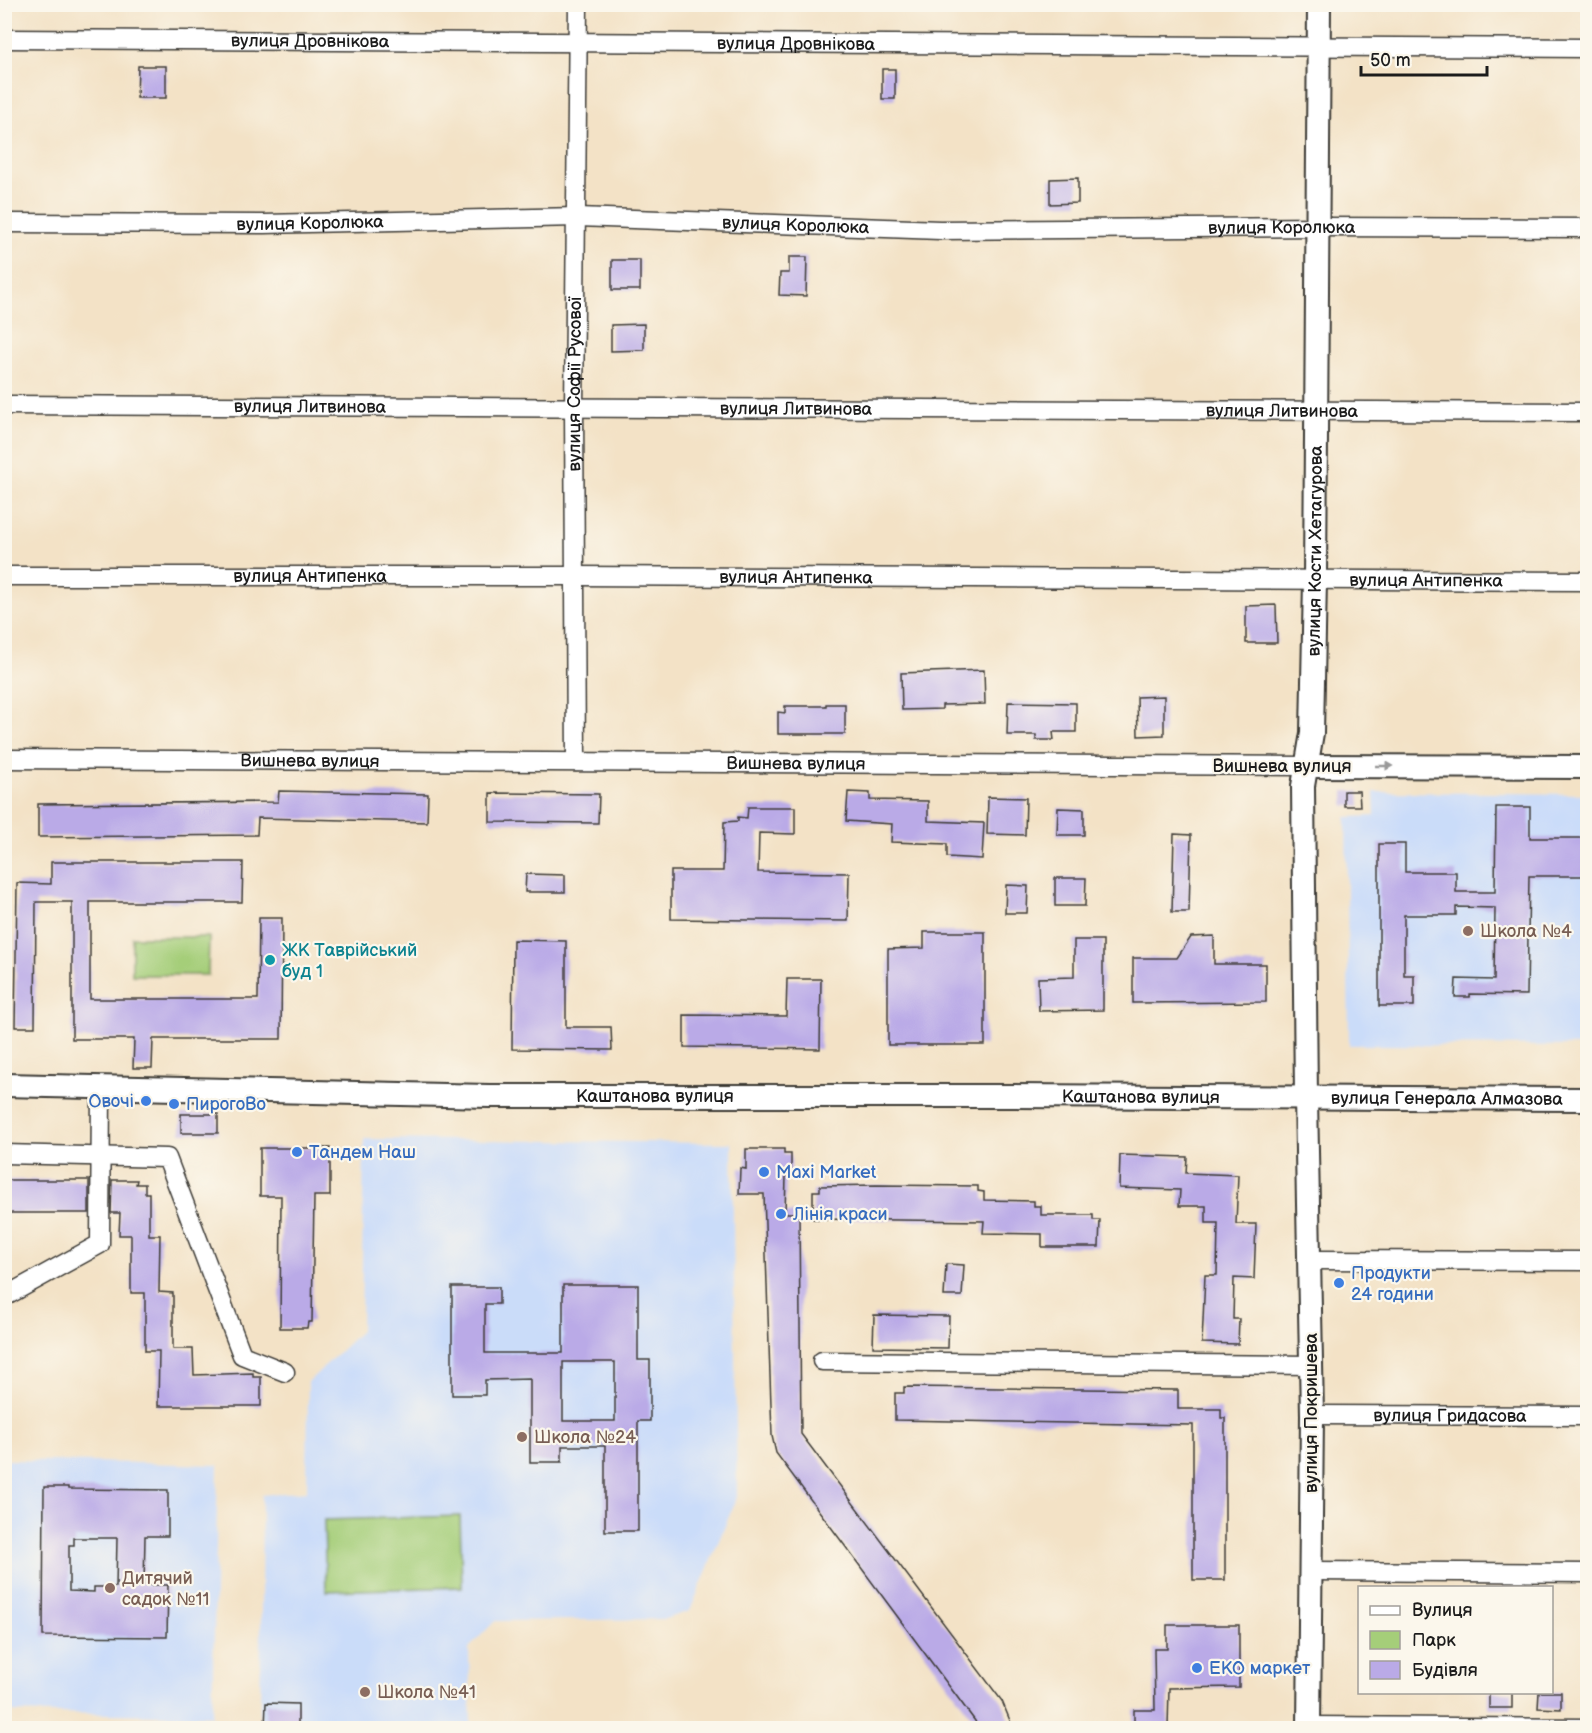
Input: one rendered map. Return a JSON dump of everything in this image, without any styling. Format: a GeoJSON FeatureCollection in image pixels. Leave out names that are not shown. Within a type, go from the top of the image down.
{"type":"FeatureCollection","features":[{"type":"Feature","properties":{"kind":"street","name":"вулиця Софії Русової"},"geometry":{"type":"LineString","coordinates":[[576,762],[574,408],[578,217],[578,4]]}},
{"type":"Feature","properties":{"kind":"street","name":"вулиця Кости Хетагурова"},"geometry":{"type":"LineString","coordinates":[[1306,1098],[1303,798],[1305,766],[1312,733],[1316,580],[1319,4]]}},
{"type":"Feature","properties":{"kind":"street","name":"вулиця Дровнікова"},"geometry":{"type":"LineString","coordinates":[[4,39],[1587,48]]}},
{"type":"Feature","properties":{"kind":"street","name":"вулиця Королюка"},"geometry":{"type":"LineString","coordinates":[[4,223],[264,224],[578,217],[940,230],[1317,227],[1587,228]]}},
{"type":"Feature","properties":{"kind":"street","name":"вулиця Литвинова"},"geometry":{"type":"LineString","coordinates":[[4,405],[1587,412]]}},
{"type":"Feature","properties":{"kind":"street","name":"вулиця Антипенка"},"geometry":{"type":"LineString","coordinates":[[4,576],[1587,580]]}},
{"type":"Feature","properties":{"kind":"street","name":"Вишнева вулиця"},"geometry":{"type":"LineString","coordinates":[[4,759],[1587,767]]}},
{"type":"Feature","properties":{"kind":"street","name":"Каштанова вулиця"},"geometry":{"type":"LineString","coordinates":[[4,1085],[489,1096],[1306,1098]]}},
{"type":"Feature","properties":{"kind":"street"},"geometry":{"type":"LineString","coordinates":[[4,1297],[100,1244],[101,1087]]}},
{"type":"Feature","properties":{"kind":"street","name":"вулиця Генерала Алмазова"},"geometry":{"type":"LineString","coordinates":[[1306,1098],[1587,1099]]}},
{"type":"Feature","properties":{"kind":"street","name":"вулиця Покришева"},"geometry":{"type":"LineString","coordinates":[[1306,1098],[1312,1415],[1309,1727]]}},
{"type":"Feature","properties":{"kind":"street"},"geometry":{"type":"LineString","coordinates":[[4,1154],[167,1158],[242,1355],[285,1372]]}},
{"type":"Feature","properties":{"kind":"street"},"geometry":{"type":"LineString","coordinates":[[1309,1260],[1587,1261]]}},
{"type":"Feature","properties":{"kind":"street"},"geometry":{"type":"LineString","coordinates":[[822,1361],[1311,1365]]}},
{"type":"Feature","properties":{"kind":"street","name":"вулиця Гридасова"},"geometry":{"type":"LineString","coordinates":[[1312,1415],[1587,1416]]}},
{"type":"Feature","properties":{"kind":"street"},"geometry":{"type":"LineString","coordinates":[[1311,1571],[1587,1573]]}},
{"type":"Feature","properties":{"kind":"street"},"geometry":{"type":"LineString","coordinates":[[1309,1727],[1587,1728]]}},
{"type":"Feature","properties":{"kind":"shaded area","name":"Школа №4"},"geometry":{"type":"Polygon","coordinates":[[[1374,792],[1587,794],[1587,1046],[1349,1045],[1346,817],[1375,816],[1374,792]]]}},
{"type":"Feature","properties":{"kind":"shaded area","name":"Школа №24"},"geometry":{"type":"Polygon","coordinates":[[[364,1139],[732,1143],[737,1497],[690,1611],[665,1619],[495,1621],[469,1648],[471,1728],[260,1728],[262,1495],[307,1491],[308,1382],[361,1331],[364,1139]]]}},
{"type":"Feature","properties":{"kind":"shaded area","name":"Дитячий садок №11"},"geometry":{"type":"Polygon","coordinates":[[[5,1460],[218,1465],[212,1716],[5,1712],[5,1460]]]}},
{"type":"Feature","properties":{"kind":"green space"},"geometry":{"type":"Polygon","coordinates":[[[132,937],[209,937],[208,975],[132,975],[132,937]]]}},
{"type":"Feature","properties":{"kind":"green space"},"geometry":{"type":"Polygon","coordinates":[[[460,1516],[462,1587],[326,1591],[324,1520],[460,1516]]]}},
{"type":"Feature","properties":{"kind":"building"},"geometry":{"type":"Polygon","coordinates":[[[138,66],[166,66],[166,98],[137,98],[138,66]]]}},
{"type":"Feature","properties":{"kind":"building"},"geometry":{"type":"Polygon","coordinates":[[[882,69],[895,69],[895,99],[882,99],[882,69]]]}},
{"type":"Feature","properties":{"kind":"building"},"geometry":{"type":"Polygon","coordinates":[[[1078,178],[1078,203],[1050,204],[1050,179],[1078,178]]]}},
{"type":"Feature","properties":{"kind":"building"},"geometry":{"type":"Polygon","coordinates":[[[789,257],[807,257],[806,296],[779,295],[780,273],[789,273],[789,257]]]}},
{"type":"Feature","properties":{"kind":"building"},"geometry":{"type":"Polygon","coordinates":[[[612,260],[640,260],[640,290],[612,290],[612,260]]]}},
{"type":"Feature","properties":{"kind":"building"},"geometry":{"type":"Polygon","coordinates":[[[644,324],[644,350],[611,351],[611,325],[644,324]]]}},
{"type":"Feature","properties":{"kind":"building"},"geometry":{"type":"Polygon","coordinates":[[[1276,605],[1277,643],[1246,643],[1246,606],[1276,605]]]}},
{"type":"Feature","properties":{"kind":"building"},"geometry":{"type":"Polygon","coordinates":[[[984,670],[985,704],[942,705],[942,709],[902,710],[901,673],[984,670]]]}},
{"type":"Feature","properties":{"kind":"building"},"geometry":{"type":"Polygon","coordinates":[[[1164,696],[1164,735],[1138,736],[1137,697],[1164,696]]]}},
{"type":"Feature","properties":{"kind":"building"},"geometry":{"type":"Polygon","coordinates":[[[1008,702],[1076,703],[1076,732],[1053,732],[1054,740],[1036,740],[1036,735],[1007,735],[1008,702]]]}},
{"type":"Feature","properties":{"kind":"building"},"geometry":{"type":"Polygon","coordinates":[[[826,704],[845,704],[845,734],[778,734],[778,712],[785,713],[785,706],[826,706],[826,704]]]}},
{"type":"Feature","properties":{"kind":"building"},"geometry":{"type":"Polygon","coordinates":[[[279,791],[428,794],[427,822],[258,818],[257,835],[38,837],[38,804],[278,802],[279,791]]]}},
{"type":"Feature","properties":{"kind":"building"},"geometry":{"type":"Polygon","coordinates":[[[1344,791],[1359,791],[1360,806],[1344,806],[1344,791]]]}},
{"type":"Feature","properties":{"kind":"building"},"geometry":{"type":"Polygon","coordinates":[[[848,792],[870,793],[870,800],[928,801],[928,821],[984,823],[982,859],[947,857],[947,844],[891,842],[892,824],[846,821],[848,792]]]}},
{"type":"Feature","properties":{"kind":"building"},"geometry":{"type":"Polygon","coordinates":[[[490,793],[599,794],[598,823],[490,822],[490,793]]]}},
{"type":"Feature","properties":{"kind":"building"},"geometry":{"type":"Polygon","coordinates":[[[988,797],[1026,798],[1025,835],[987,834],[988,797]]]}},
{"type":"Feature","properties":{"kind":"building"},"geometry":{"type":"Polygon","coordinates":[[[748,807],[795,807],[795,834],[759,833],[758,872],[849,873],[848,921],[671,919],[671,871],[723,871],[724,822],[738,821],[738,817],[747,818],[748,807]]]}},
{"type":"Feature","properties":{"kind":"building"},"geometry":{"type":"Polygon","coordinates":[[[1496,807],[1530,807],[1530,838],[1587,838],[1587,876],[1529,876],[1527,995],[1470,994],[1470,997],[1455,997],[1456,979],[1494,980],[1495,908],[1456,907],[1456,915],[1404,915],[1404,975],[1414,975],[1414,1006],[1379,1006],[1379,844],[1405,844],[1405,872],[1456,872],[1456,892],[1495,892],[1496,807]]]}},
{"type":"Feature","properties":{"kind":"building"},"geometry":{"type":"Polygon","coordinates":[[[1058,808],[1084,809],[1084,835],[1057,835],[1058,808]]]}},
{"type":"Feature","properties":{"kind":"building"},"geometry":{"type":"Polygon","coordinates":[[[1174,834],[1191,835],[1189,912],[1172,912],[1174,834]]]}},
{"type":"Feature","properties":{"kind":"building"},"geometry":{"type":"Polygon","coordinates":[[[51,862],[243,862],[242,902],[90,902],[90,999],[258,999],[259,918],[282,918],[281,1039],[153,1039],[152,1068],[133,1068],[134,1039],[72,1039],[72,902],[36,902],[35,1027],[15,1027],[17,883],[51,884],[51,862]]]}},
{"type":"Feature","properties":{"kind":"building"},"geometry":{"type":"Polygon","coordinates":[[[526,874],[565,875],[565,892],[525,892],[526,874]]]}},
{"type":"Feature","properties":{"kind":"building"},"geometry":{"type":"Polygon","coordinates":[[[1055,878],[1086,878],[1085,906],[1055,906],[1055,878]]]}},
{"type":"Feature","properties":{"kind":"building"},"geometry":{"type":"Polygon","coordinates":[[[1006,885],[1028,886],[1027,913],[1005,913],[1006,885]]]}},
{"type":"Feature","properties":{"kind":"building"},"geometry":{"type":"Polygon","coordinates":[[[924,932],[985,932],[985,1045],[888,1045],[888,949],[924,948],[924,932]]]}},
{"type":"Feature","properties":{"kind":"building"},"geometry":{"type":"Polygon","coordinates":[[[1214,936],[1214,964],[1266,964],[1266,1002],[1133,1003],[1133,958],[1177,958],[1191,937],[1214,936]]]}},
{"type":"Feature","properties":{"kind":"building"},"geometry":{"type":"Polygon","coordinates":[[[513,940],[566,941],[566,1027],[611,1027],[612,1050],[512,1049],[513,940]]]}},
{"type":"Feature","properties":{"kind":"building"},"geometry":{"type":"Polygon","coordinates":[[[1074,940],[1103,940],[1103,1010],[1039,1011],[1038,978],[1074,977],[1074,940]]]}},
{"type":"Feature","properties":{"kind":"building"},"geometry":{"type":"Polygon","coordinates":[[[787,979],[821,979],[820,1049],[684,1047],[684,1015],[786,1016],[787,979]]]}},
{"type":"Feature","properties":{"kind":"building"},"geometry":{"type":"Polygon","coordinates":[[[181,1114],[218,1114],[218,1133],[181,1133],[181,1114]]]}},
{"type":"Feature","properties":{"kind":"building"},"geometry":{"type":"Polygon","coordinates":[[[260,1148],[330,1148],[330,1196],[314,1196],[312,1322],[308,1322],[307,1328],[280,1328],[281,1196],[260,1196],[260,1148]]]}},
{"type":"Feature","properties":{"kind":"building"},"geometry":{"type":"Polygon","coordinates":[[[746,1149],[784,1149],[784,1154],[791,1154],[791,1176],[786,1176],[785,1213],[799,1213],[801,1434],[1002,1701],[1013,1728],[978,1728],[776,1453],[772,1436],[764,1194],[739,1194],[740,1168],[746,1169],[746,1149]]]}},
{"type":"Feature","properties":{"kind":"building"},"geometry":{"type":"Polygon","coordinates":[[[1120,1155],[1187,1157],[1186,1173],[1238,1175],[1236,1224],[1256,1224],[1254,1279],[1234,1278],[1233,1319],[1239,1319],[1238,1344],[1202,1343],[1205,1275],[1217,1275],[1218,1223],[1206,1223],[1206,1206],[1179,1206],[1180,1190],[1119,1188],[1120,1155]]]}},
{"type":"Feature","properties":{"kind":"building"},"geometry":{"type":"Polygon","coordinates":[[[4,1180],[89,1180],[89,1213],[4,1213],[4,1180]]]}},
{"type":"Feature","properties":{"kind":"building"},"geometry":{"type":"Polygon","coordinates":[[[112,1180],[137,1180],[136,1184],[145,1184],[145,1193],[149,1193],[149,1235],[160,1235],[159,1292],[173,1293],[173,1349],[193,1349],[194,1375],[253,1373],[253,1377],[261,1377],[261,1406],[158,1406],[159,1351],[145,1351],[145,1293],[131,1293],[131,1235],[119,1235],[120,1213],[111,1213],[112,1180]]]}},
{"type":"Feature","properties":{"kind":"building"},"geometry":{"type":"Polygon","coordinates":[[[820,1186],[978,1186],[978,1191],[984,1192],[984,1200],[1034,1201],[1034,1206],[1041,1206],[1041,1215],[1093,1215],[1093,1220],[1100,1220],[1099,1247],[1042,1247],[1042,1234],[983,1233],[984,1221],[813,1219],[813,1191],[820,1191],[820,1186]]]}},
{"type":"Feature","properties":{"kind":"building"},"geometry":{"type":"Polygon","coordinates":[[[946,1264],[964,1265],[962,1296],[944,1296],[946,1264]]]}},
{"type":"Feature","properties":{"kind":"building"},"geometry":{"type":"Polygon","coordinates":[[[563,1285],[638,1285],[638,1360],[650,1360],[650,1421],[638,1421],[638,1531],[605,1531],[605,1446],[562,1446],[562,1462],[530,1462],[530,1379],[485,1380],[485,1395],[452,1395],[452,1287],[499,1287],[499,1304],[485,1304],[485,1353],[563,1353],[563,1285]],[[563,1362],[563,1421],[615,1421],[615,1362],[563,1362]]]}},
{"type":"Feature","properties":{"kind":"building"},"geometry":{"type":"Polygon","coordinates":[[[874,1315],[949,1316],[948,1348],[873,1347],[874,1315]]]}},
{"type":"Feature","properties":{"kind":"building"},"geometry":{"type":"Polygon","coordinates":[[[904,1387],[1178,1390],[1178,1409],[1221,1409],[1221,1418],[1225,1418],[1225,1580],[1193,1580],[1193,1425],[895,1420],[895,1393],[904,1393],[904,1387]]]}},
{"type":"Feature","properties":{"kind":"building"},"geometry":{"type":"Polygon","coordinates":[[[44,1487],[168,1490],[168,1536],[145,1536],[144,1585],[168,1585],[167,1637],[43,1636],[44,1487]],[[74,1538],[74,1545],[69,1545],[69,1591],[94,1592],[94,1587],[116,1587],[117,1538],[74,1538]]]}},
{"type":"Feature","properties":{"kind":"building","name":"ЕКО маркет"},"geometry":{"type":"Polygon","coordinates":[[[1167,1625],[1239,1625],[1239,1687],[1169,1688],[1168,1728],[1134,1728],[1134,1710],[1155,1710],[1154,1649],[1167,1649],[1167,1625]]]}},
{"type":"Feature","properties":{"kind":"building"},"geometry":{"type":"Polygon","coordinates":[[[1561,1692],[1561,1709],[1538,1708],[1539,1694],[1561,1692]]]}},
{"type":"Feature","properties":{"kind":"building"},"geometry":{"type":"Polygon","coordinates":[[[1489,1694],[1512,1694],[1512,1708],[1489,1708],[1489,1694]]]}},
{"type":"Feature","properties":{"kind":"building"},"geometry":{"type":"Polygon","coordinates":[[[266,1703],[298,1704],[298,1728],[265,1728],[266,1703]]]}},
{"type":"Feature","properties":{"kind":"place","name":"Школа №4"},"geometry":{"type":"Point","coordinates":[1468,931]}},
{"type":"Feature","properties":{"kind":"place","name":"ЖК Таврійський буд 1"},"geometry":{"type":"Point","coordinates":[270,960]}},
{"type":"Feature","properties":{"kind":"place","name":"Овочі"},"geometry":{"type":"Point","coordinates":[146,1101]}},
{"type":"Feature","properties":{"kind":"place","name":"ПирогоВо"},"geometry":{"type":"Point","coordinates":[174,1104]}},
{"type":"Feature","properties":{"kind":"place","name":"Тандем Наш"},"geometry":{"type":"Point","coordinates":[297,1152]}},
{"type":"Feature","properties":{"kind":"place","name":"Maxi Market"},"geometry":{"type":"Point","coordinates":[764,1172]}},
{"type":"Feature","properties":{"kind":"place","name":"Лінія краси"},"geometry":{"type":"Point","coordinates":[781,1214]}},
{"type":"Feature","properties":{"kind":"place","name":"Продукти 24 години"},"geometry":{"type":"Point","coordinates":[1339,1283]}},
{"type":"Feature","properties":{"kind":"place","name":"Школа №24"},"geometry":{"type":"Point","coordinates":[522,1437]}},
{"type":"Feature","properties":{"kind":"place","name":"Дитячий садок №11"},"geometry":{"type":"Point","coordinates":[110,1588]}},
{"type":"Feature","properties":{"kind":"place","name":"ЕКО маркет"},"geometry":{"type":"Point","coordinates":[1197,1668]}},
{"type":"Feature","properties":{"kind":"place","name":"Школа №41"},"geometry":{"type":"Point","coordinates":[365,1692]}}]}
